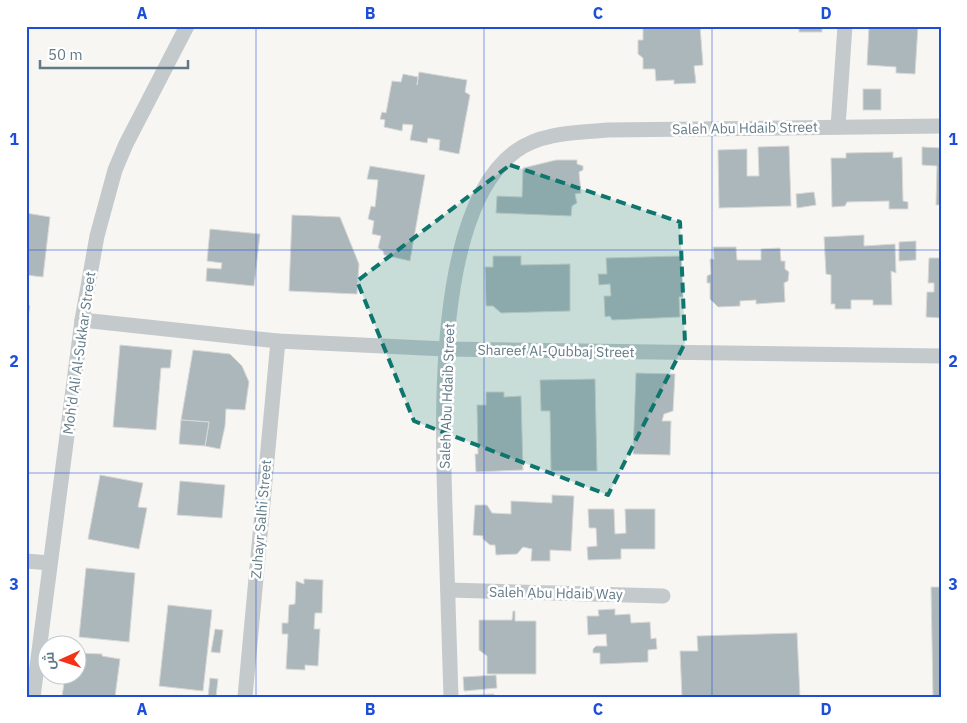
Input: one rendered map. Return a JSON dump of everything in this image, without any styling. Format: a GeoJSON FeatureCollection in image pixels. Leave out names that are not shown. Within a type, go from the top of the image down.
{"type":"FeatureCollection","features":[{"type":"Feature","properties":{"kind":"street","name":"Moh'd Ali Al-Sukkar Street"},"geometry":{"type":"LineString","coordinates":[[33,697],[82,320],[97,236],[115,170],[126,144],[187,26]]}},
{"type":"Feature","properties":{"kind":"street"},"geometry":{"type":"LineString","coordinates":[[838,127],[845,26]]}},
{"type":"Feature","properties":{"kind":"street","name":"Saleh Abu Hdaib Street"},"geometry":{"type":"LineString","coordinates":[[451,697],[444,477],[445,349],[451,300],[463,244],[474,210],[485,185],[498,168],[516,151],[536,139],[565,134],[608,130],[941,126]]}},
{"type":"Feature","properties":{"kind":"street","name":"Shareef Al-Qubbaj Street"},"geometry":{"type":"LineString","coordinates":[[82,320],[278,341],[445,349],[941,356]]}},
{"type":"Feature","properties":{"kind":"street","name":"Zuhayr Salhi Street"},"geometry":{"type":"LineString","coordinates":[[244,697],[278,341]]}},
{"type":"Feature","properties":{"kind":"street"},"geometry":{"type":"LineString","coordinates":[[26,561],[50,563]]}},
{"type":"Feature","properties":{"kind":"street","name":"Saleh Abu Hdaib Way"},"geometry":{"type":"LineString","coordinates":[[448,590],[663,596]]}},
{"type":"Feature","properties":{"kind":"highlighted area"},"geometry":{"type":"Polygon","coordinates":[[[510,165],[680,222],[685,343],[608,495],[414,421],[357,281],[510,165]]]}},
{"type":"Feature","properties":{"kind":"building"},"geometry":{"type":"Polygon","coordinates":[[[643,26],[700,26],[703,65],[694,66],[696,83],[674,84],[674,80],[656,81],[655,69],[643,69],[643,58],[638,54],[638,40],[643,40],[643,26]]]}},
{"type":"Feature","properties":{"kind":"building"},"geometry":{"type":"Polygon","coordinates":[[[799,26],[822,26],[822,32],[799,32],[799,26]]]}},
{"type":"Feature","properties":{"kind":"building"},"geometry":{"type":"Polygon","coordinates":[[[869,26],[918,26],[915,74],[896,73],[896,67],[867,65],[869,26]]]}},
{"type":"Feature","properties":{"kind":"building"},"geometry":{"type":"Polygon","coordinates":[[[419,72],[467,80],[465,92],[470,95],[459,154],[439,150],[440,140],[428,138],[427,143],[410,140],[413,125],[403,124],[402,131],[384,127],[385,120],[380,119],[382,112],[386,113],[392,81],[401,82],[403,74],[418,77],[417,85],[419,72]]]}},
{"type":"Feature","properties":{"kind":"building"},"geometry":{"type":"Polygon","coordinates":[[[863,89],[881,89],[881,110],[863,110],[863,89]]]}},
{"type":"Feature","properties":{"kind":"building"},"geometry":{"type":"Polygon","coordinates":[[[789,146],[791,206],[719,208],[718,150],[747,149],[747,176],[759,176],[758,147],[789,146]]]}},
{"type":"Feature","properties":{"kind":"building"},"geometry":{"type":"Polygon","coordinates":[[[922,147],[941,148],[941,205],[936,205],[937,166],[922,165],[922,147]]]}},
{"type":"Feature","properties":{"kind":"building"},"geometry":{"type":"Polygon","coordinates":[[[893,152],[893,158],[902,157],[903,201],[908,202],[908,209],[889,209],[889,201],[847,202],[845,206],[832,207],[831,158],[846,158],[846,153],[893,152]]]}},
{"type":"Feature","properties":{"kind":"building"},"geometry":{"type":"Polygon","coordinates":[[[556,160],[577,160],[577,164],[583,166],[583,170],[579,172],[581,193],[575,194],[577,203],[572,206],[571,216],[496,213],[497,196],[522,197],[523,168],[556,160]]]}},
{"type":"Feature","properties":{"kind":"building"},"geometry":{"type":"Polygon","coordinates":[[[370,166],[425,175],[410,261],[384,255],[383,251],[378,248],[381,236],[372,234],[374,221],[368,219],[371,206],[375,207],[378,180],[367,179],[370,166]]]}},
{"type":"Feature","properties":{"kind":"building"},"geometry":{"type":"Polygon","coordinates":[[[814,192],[816,205],[797,208],[796,194],[814,192]]]}},
{"type":"Feature","properties":{"kind":"building"},"geometry":{"type":"Polygon","coordinates":[[[26,213],[50,217],[43,277],[26,275],[26,213]]]}},
{"type":"Feature","properties":{"kind":"building"},"geometry":{"type":"Polygon","coordinates":[[[292,215],[340,217],[359,264],[357,294],[289,291],[292,215]]]}},
{"type":"Feature","properties":{"kind":"building"},"geometry":{"type":"Polygon","coordinates":[[[210,229],[260,234],[254,286],[206,281],[207,268],[221,269],[222,263],[207,261],[210,229]]]}},
{"type":"Feature","properties":{"kind":"building"},"geometry":{"type":"Polygon","coordinates":[[[864,235],[864,246],[895,244],[896,273],[891,271],[892,305],[873,305],[873,300],[851,300],[851,309],[835,309],[835,304],[831,304],[831,275],[826,274],[824,237],[864,235]]]}},
{"type":"Feature","properties":{"kind":"building"},"geometry":{"type":"Polygon","coordinates":[[[916,241],[916,260],[899,261],[899,242],[916,241]]]}},
{"type":"Feature","properties":{"kind":"building"},"geometry":{"type":"Polygon","coordinates":[[[713,247],[736,247],[737,260],[761,260],[761,249],[780,248],[781,261],[785,261],[785,269],[789,272],[788,281],[784,283],[785,302],[756,304],[756,300],[740,301],[740,306],[718,307],[710,299],[710,283],[707,283],[707,276],[711,274],[710,259],[714,259],[713,247]]]}},
{"type":"Feature","properties":{"kind":"building"},"geometry":{"type":"Polygon","coordinates":[[[493,256],[521,256],[521,265],[570,264],[570,311],[501,313],[493,306],[486,306],[485,267],[493,267],[493,256]]]}},
{"type":"Feature","properties":{"kind":"building"},"geometry":{"type":"Polygon","coordinates":[[[681,256],[683,297],[679,297],[680,317],[612,320],[610,316],[605,317],[604,296],[611,296],[610,284],[599,285],[598,274],[607,274],[606,258],[681,256]]]}},
{"type":"Feature","properties":{"kind":"building"},"geometry":{"type":"Polygon","coordinates":[[[929,258],[941,258],[941,318],[926,317],[927,292],[934,292],[934,283],[928,283],[929,258]]]}},
{"type":"Feature","properties":{"kind":"building"},"geometry":{"type":"Polygon","coordinates":[[[26,305],[30,306],[26,328],[26,305]]]}},
{"type":"Feature","properties":{"kind":"building"},"geometry":{"type":"Polygon","coordinates":[[[120,345],[172,350],[170,368],[161,368],[156,430],[113,427],[120,345]]]}},
{"type":"Feature","properties":{"kind":"building"},"geometry":{"type":"Polygon","coordinates":[[[193,350],[230,354],[242,366],[249,382],[245,410],[226,409],[225,426],[220,449],[205,446],[209,422],[181,420],[193,350]]]}},
{"type":"Feature","properties":{"kind":"building"},"geometry":{"type":"Polygon","coordinates":[[[636,373],[675,374],[673,411],[664,414],[662,421],[671,421],[670,455],[633,454],[636,373]]]}},
{"type":"Feature","properties":{"kind":"building"},"geometry":{"type":"Polygon","coordinates":[[[595,379],[597,471],[551,471],[550,411],[541,411],[540,380],[595,379]]]}},
{"type":"Feature","properties":{"kind":"building"},"geometry":{"type":"Polygon","coordinates":[[[486,392],[504,392],[504,397],[521,396],[523,470],[476,472],[475,454],[478,454],[477,405],[486,405],[486,392]]]}},
{"type":"Feature","properties":{"kind":"building"},"geometry":{"type":"Polygon","coordinates":[[[181,420],[209,422],[205,446],[179,444],[181,420]]]}},
{"type":"Feature","properties":{"kind":"building"},"geometry":{"type":"Polygon","coordinates":[[[100,475],[143,483],[138,507],[147,508],[139,549],[88,539],[100,475]]]}},
{"type":"Feature","properties":{"kind":"building"},"geometry":{"type":"Polygon","coordinates":[[[180,481],[225,485],[222,518],[177,515],[180,481]]]}},
{"type":"Feature","properties":{"kind":"building"},"geometry":{"type":"Polygon","coordinates":[[[552,495],[574,496],[571,551],[550,550],[550,561],[531,561],[532,549],[523,547],[517,554],[496,555],[495,545],[490,545],[483,539],[483,536],[473,535],[475,505],[487,505],[492,513],[511,514],[511,501],[552,503],[552,495]]]}},
{"type":"Feature","properties":{"kind":"building"},"geometry":{"type":"Polygon","coordinates":[[[588,509],[614,509],[615,534],[626,533],[625,509],[655,509],[655,549],[621,549],[621,559],[588,560],[587,547],[597,546],[596,528],[589,528],[588,509]]]}},
{"type":"Feature","properties":{"kind":"building"},"geometry":{"type":"Polygon","coordinates":[[[86,568],[135,573],[129,642],[79,636],[86,568]]]}},
{"type":"Feature","properties":{"kind":"building"},"geometry":{"type":"Polygon","coordinates":[[[304,579],[323,580],[322,613],[315,613],[314,629],[320,629],[318,666],[305,665],[305,670],[286,669],[288,634],[282,634],[282,623],[288,623],[289,605],[295,604],[296,581],[304,584],[304,579]]]}},
{"type":"Feature","properties":{"kind":"building"},"geometry":{"type":"Polygon","coordinates":[[[931,587],[941,587],[941,697],[933,697],[931,587]]]}},
{"type":"Feature","properties":{"kind":"building"},"geometry":{"type":"Polygon","coordinates":[[[168,605],[212,610],[203,691],[159,686],[168,605]]]}},
{"type":"Feature","properties":{"kind":"building"},"geometry":{"type":"Polygon","coordinates":[[[615,609],[615,615],[630,614],[631,623],[650,622],[651,639],[656,638],[657,649],[648,650],[648,662],[600,664],[600,653],[593,653],[593,649],[596,646],[607,646],[606,634],[588,635],[587,616],[599,616],[598,610],[615,609]]]}},
{"type":"Feature","properties":{"kind":"building"},"geometry":{"type":"Polygon","coordinates":[[[513,611],[515,611],[515,621],[536,621],[536,674],[487,674],[487,656],[479,650],[479,620],[512,620],[513,611]]]}},
{"type":"Feature","properties":{"kind":"building"},"geometry":{"type":"Polygon","coordinates":[[[215,629],[223,630],[220,653],[211,652],[215,629]]]}},
{"type":"Feature","properties":{"kind":"building"},"geometry":{"type":"Polygon","coordinates":[[[797,633],[800,697],[682,697],[680,651],[698,651],[697,636],[797,633]]]}},
{"type":"Feature","properties":{"kind":"building"},"geometry":{"type":"Polygon","coordinates":[[[88,653],[102,654],[102,656],[120,659],[115,697],[62,697],[64,686],[88,686],[88,653]]]}},
{"type":"Feature","properties":{"kind":"building"},"geometry":{"type":"Polygon","coordinates":[[[496,675],[497,688],[464,691],[463,677],[496,675]]]}},
{"type":"Feature","properties":{"kind":"building"},"geometry":{"type":"Polygon","coordinates":[[[210,678],[218,679],[216,697],[208,697],[210,678]]]}},
{"type":"Feature","properties":{"kind":"building"},"geometry":{"type":"Polygon","coordinates":[[[494,694],[494,697],[465,697],[465,695],[494,694]]]}}]}
